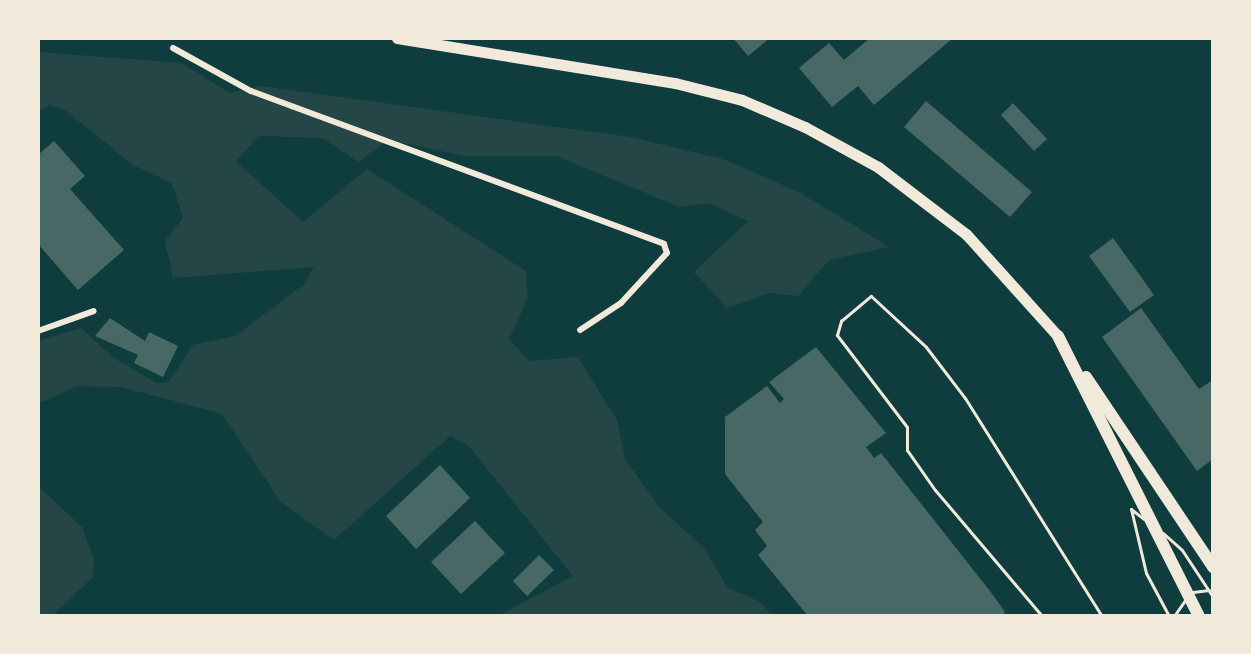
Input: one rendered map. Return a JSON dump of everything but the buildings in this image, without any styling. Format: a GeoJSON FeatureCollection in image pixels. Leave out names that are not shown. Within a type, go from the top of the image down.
{"type":"FeatureCollection","features":[{"type":"Feature","properties":{"kind":"highway"},"geometry":{"type":"LineString","coordinates":[[397,38],[447,42],[675,83],[742,100],[805,127],[878,167],[966,234],[1058,336],[1213,567]]}},
{"type":"Feature","properties":{"kind":"highway"},"geometry":{"type":"LineString","coordinates":[[1058,336],[1199,616]]}},
{"type":"Feature","properties":{"kind":"street"},"geometry":{"type":"LineString","coordinates":[[173,48],[251,91],[664,244],[667,253],[621,303],[580,330]]}},
{"type":"Feature","properties":{"kind":"street"},"geometry":{"type":"LineString","coordinates":[[38,331],[94,311]]}},
{"type":"Feature","properties":{"kind":"lane"},"geometry":{"type":"LineString","coordinates":[[1042,616],[935,490],[907,450],[907,427],[837,335],[841,321],[871,296],[926,347],[965,398],[1102,616]]}},
{"type":"Feature","properties":{"kind":"lane"},"geometry":{"type":"LineString","coordinates":[[1209,590],[1187,597],[1172,616],[1146,573],[1131,509],[1182,550],[1209,590],[1213,597]]}},
{"type":"Feature","properties":{"kind":"shaded area"},"geometry":{"type":"Polygon","coordinates":[[[38,52],[181,63],[230,93],[261,86],[630,137],[723,159],[801,193],[889,247],[829,260],[798,296],[770,293],[727,308],[694,272],[748,221],[708,203],[680,207],[556,156],[466,156],[388,140],[359,162],[322,138],[259,136],[236,161],[303,222],[367,169],[526,271],[528,298],[509,339],[529,361],[578,357],[617,420],[625,459],[660,508],[704,548],[727,587],[760,602],[773,616],[498,616],[573,576],[468,445],[450,436],[334,540],[281,502],[222,414],[121,387],[76,386],[38,404],[38,341],[81,328],[114,358],[156,383],[169,382],[193,345],[235,336],[303,285],[314,267],[173,278],[165,241],[183,218],[172,183],[133,165],[66,111],[50,105],[38,112],[38,52]]]}},
{"type":"Feature","properties":{"kind":"shaded area"},"geometry":{"type":"Polygon","coordinates":[[[38,486],[82,527],[94,559],[93,577],[52,616],[38,616],[38,486]]]}}]}
